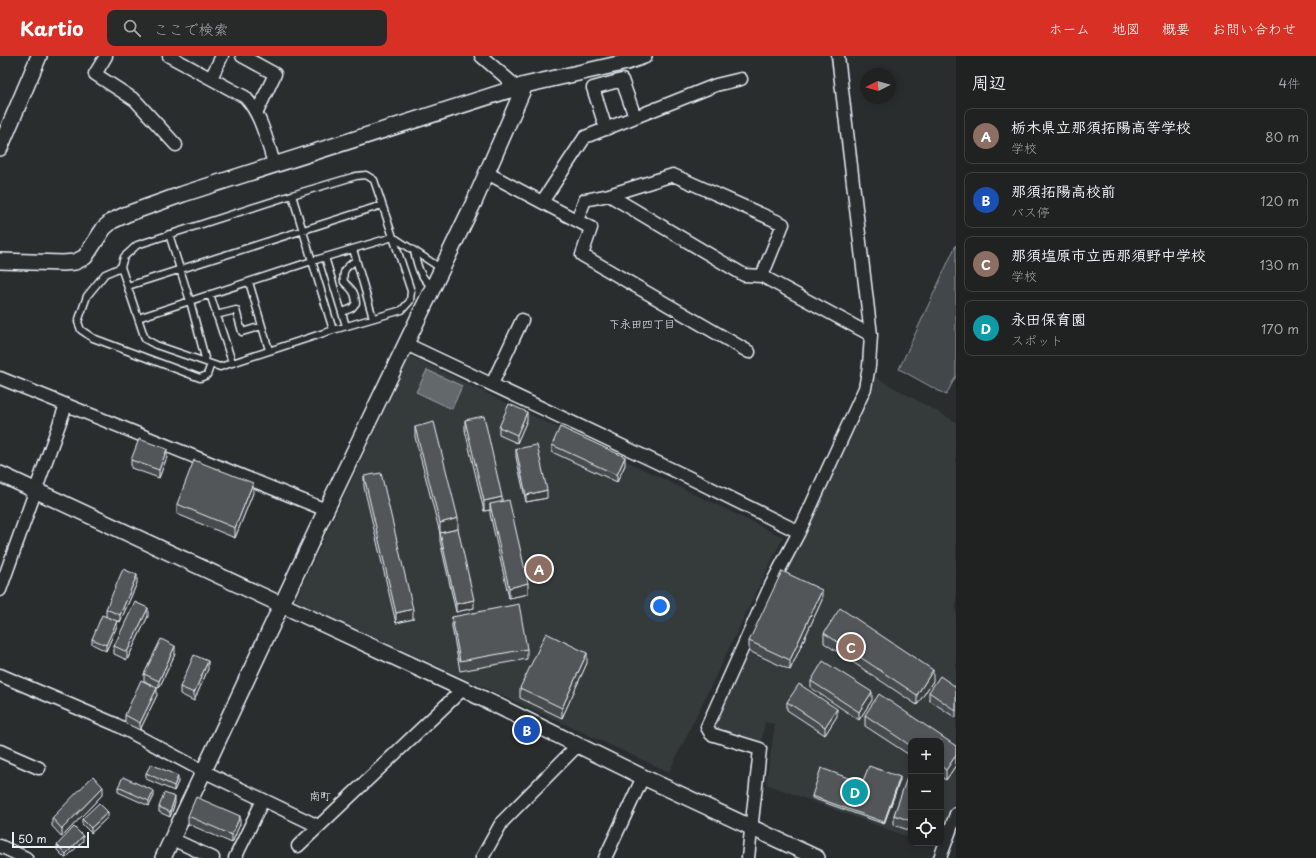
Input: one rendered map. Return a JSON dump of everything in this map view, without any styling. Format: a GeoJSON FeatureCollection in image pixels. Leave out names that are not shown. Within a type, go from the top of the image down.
{"type":"FeatureCollection","features":[{"type":"Feature","properties":{"kind":"street"},"geometry":{"type":"LineString","coordinates":[[0,148],[38,56]]}},
{"type":"Feature","properties":{"kind":"street"},"geometry":{"type":"LineString","coordinates":[[106,56],[95,74],[135,100],[176,145]]}},
{"type":"Feature","properties":{"kind":"street"},"geometry":{"type":"LineString","coordinates":[[169,56],[245,97],[252,104],[275,166]]}},
{"type":"Feature","properties":{"kind":"street"},"geometry":{"type":"LineString","coordinates":[[211,78],[222,56]]}},
{"type":"Feature","properties":{"kind":"street"},"geometry":{"type":"LineString","coordinates":[[242,56],[275,74],[256,112]]}},
{"type":"Feature","properties":{"kind":"street"},"geometry":{"type":"LineString","coordinates":[[481,56],[510,81],[507,91]]}},
{"type":"Feature","properties":{"kind":"street"},"geometry":{"type":"LineString","coordinates":[[0,261],[75,262],[85,257],[104,228],[112,220],[127,214],[183,194],[275,166],[525,85],[625,59],[644,56]]}},
{"type":"Feature","properties":{"kind":"street"},"geometry":{"type":"LineString","coordinates":[[748,858],[760,749],[711,734],[707,727],[769,589],[799,532],[865,388],[869,366],[870,336],[838,56]]}},
{"type":"Feature","properties":{"kind":"street"},"geometry":{"type":"LineString","coordinates":[[542,202],[585,137],[716,85],[741,79]]}},
{"type":"Feature","properties":{"kind":"street"},"geometry":{"type":"LineString","coordinates":[[606,129],[593,88],[622,80],[635,117]]}},
{"type":"Feature","properties":{"kind":"street"},"geometry":{"type":"LineString","coordinates":[[163,858],[326,510],[487,173],[525,85]]}},
{"type":"Feature","properties":{"kind":"street"},"geometry":{"type":"LineString","coordinates":[[487,173],[591,228],[582,255],[749,352]]}},
{"type":"Feature","properties":{"kind":"street"},"geometry":{"type":"LineString","coordinates":[[577,220],[585,200],[609,195],[672,175],[783,224],[762,276]]}},
{"type":"Feature","properties":{"kind":"street"},"geometry":{"type":"LineString","coordinates":[[609,195],[744,274],[762,276],[870,336]]}},
{"type":"Feature","properties":{"kind":"street"},"geometry":{"type":"LineString","coordinates":[[492,384],[522,320]]}},
{"type":"Feature","properties":{"kind":"street"},"geometry":{"type":"LineString","coordinates":[[406,344],[690,478],[799,532]]}},
{"type":"Feature","properties":{"kind":"street"},"geometry":{"type":"LineString","coordinates":[[0,378],[326,510]]}},
{"type":"Feature","properties":{"kind":"street"},"geometry":{"type":"LineString","coordinates":[[0,590],[66,406]]}},
{"type":"Feature","properties":{"kind":"street"},"geometry":{"type":"LineString","coordinates":[[0,474],[462,689],[811,857]]}},
{"type":"Feature","properties":{"kind":"street"},"geometry":{"type":"LineString","coordinates":[[0,675],[115,724],[203,771],[318,826]]}},
{"type":"Feature","properties":{"kind":"street"},"geometry":{"type":"LineString","coordinates":[[298,846],[462,689]]}},
{"type":"Feature","properties":{"kind":"street"},"geometry":{"type":"LineString","coordinates":[[482,858],[502,822],[578,745]]}},
{"type":"Feature","properties":{"kind":"street"},"geometry":{"type":"LineString","coordinates":[[0,751],[39,768]]}},
{"type":"Feature","properties":{"kind":"street"},"geometry":{"type":"LineString","coordinates":[[605,858],[643,777]]}},
{"type":"Feature","properties":{"kind":"street"},"geometry":{"type":"LineString","coordinates":[[235,858],[263,800]]}},
{"type":"Feature","properties":{"kind":"street"},"geometry":{"type":"LineString","coordinates":[[940,858],[956,814]]}},
{"type":"Feature","properties":{"kind":"street"},"geometry":{"type":"LineString","coordinates":[[172,839],[213,858]]}},
{"type":"Feature","properties":{"kind":"street"},"geometry":{"type":"LineString","coordinates":[[0,846],[26,858]]}},
{"type":"Feature","properties":{"kind":"lane"},"geometry":{"type":"LineString","coordinates":[[366,175],[374,180],[382,205],[411,291],[410,301],[402,310],[269,350],[220,367],[156,345],[145,339],[121,267],[124,257],[137,245],[356,176],[366,175]]}},
{"type":"Feature","properties":{"kind":"lane"},"geometry":{"type":"LineString","coordinates":[[292,195],[333,330]]}},
{"type":"Feature","properties":{"kind":"lane"},"geometry":{"type":"LineString","coordinates":[[128,286],[382,205]]}},
{"type":"Feature","properties":{"kind":"lane"},"geometry":{"type":"LineString","coordinates":[[121,267],[105,274],[87,296],[78,322],[81,330],[93,338],[200,378],[207,375],[209,363],[169,234]]}},
{"type":"Feature","properties":{"kind":"lane"},"geometry":{"type":"LineString","coordinates":[[393,237],[442,269]]}},
{"type":"Feature","properties":{"kind":"lane"},"geometry":{"type":"LineString","coordinates":[[138,318],[312,261],[393,237]]}},
{"type":"Feature","properties":{"kind":"lane"},"geometry":{"type":"LineString","coordinates":[[353,249],[373,318]]}},
{"type":"Feature","properties":{"kind":"lane"},"geometry":{"type":"LineString","coordinates":[[414,251],[422,277],[433,288]]}},
{"type":"Feature","properties":{"kind":"lane"},"geometry":{"type":"LineString","coordinates":[[325,257],[346,326]]}},
{"type":"Feature","properties":{"kind":"lane"},"geometry":{"type":"LineString","coordinates":[[342,312],[352,308],[356,303],[356,296],[352,289],[344,282],[343,275],[345,269],[356,260]]}},
{"type":"Feature","properties":{"kind":"lane"},"geometry":{"type":"LineString","coordinates":[[249,282],[269,350]]}},
{"type":"Feature","properties":{"kind":"lane"},"geometry":{"type":"LineString","coordinates":[[210,294],[232,362]]}},
{"type":"Feature","properties":{"kind":"lane"},"geometry":{"type":"LineString","coordinates":[[216,315],[236,310],[242,332],[262,326]]}},
{"type":"Feature","properties":{"kind":"shaded area"},"geometry":{"type":"Polygon","coordinates":[[[956,245],[956,376],[946,395],[899,369],[956,245]]]}},
{"type":"Feature","properties":{"kind":"shaded area"},"geometry":{"type":"Polygon","coordinates":[[[410,356],[783,537],[669,772],[295,601],[410,356]]]}},
{"type":"Feature","properties":{"kind":"shaded area"},"geometry":{"type":"Polygon","coordinates":[[[427,370],[462,386],[452,409],[416,392],[427,370]]]}},
{"type":"Feature","properties":{"kind":"shaded area"},"geometry":{"type":"Polygon","coordinates":[[[875,377],[956,422],[956,797],[944,835],[944,738],[908,738],[908,837],[766,784],[775,724],[765,722],[761,743],[713,730],[712,720],[875,377]]]}},
{"type":"Feature","properties":{"kind":"building"},"geometry":{"type":"Polygon","coordinates":[[[509,404],[527,412],[517,435],[499,427],[509,404]]]}},
{"type":"Feature","properties":{"kind":"building"},"geometry":{"type":"Polygon","coordinates":[[[484,416],[502,497],[484,501],[465,420],[484,416]]]}},
{"type":"Feature","properties":{"kind":"building"},"geometry":{"type":"Polygon","coordinates":[[[434,422],[458,518],[440,523],[415,427],[434,422]]]}},
{"type":"Feature","properties":{"kind":"building"},"geometry":{"type":"Polygon","coordinates":[[[560,427],[625,457],[617,475],[552,445],[560,427]]]}},
{"type":"Feature","properties":{"kind":"building"},"geometry":{"type":"Polygon","coordinates":[[[139,439],[167,449],[159,470],[131,460],[139,439]]]}},
{"type":"Feature","properties":{"kind":"building"},"geometry":{"type":"Polygon","coordinates":[[[537,445],[547,490],[526,495],[516,449],[537,445]]]}},
{"type":"Feature","properties":{"kind":"building"},"geometry":{"type":"Polygon","coordinates":[[[194,460],[253,483],[235,528],[177,504],[194,460]]]}},
{"type":"Feature","properties":{"kind":"building"},"geometry":{"type":"Polygon","coordinates":[[[381,473],[413,609],[396,613],[364,476],[381,473]]]}},
{"type":"Feature","properties":{"kind":"building"},"geometry":{"type":"Polygon","coordinates":[[[509,500],[528,583],[509,588],[490,504],[509,500]]]}},
{"type":"Feature","properties":{"kind":"building"},"geometry":{"type":"Polygon","coordinates":[[[458,529],[474,600],[456,604],[440,533],[458,529]]]}},
{"type":"Feature","properties":{"kind":"building"},"geometry":{"type":"Polygon","coordinates":[[[123,569],[137,575],[120,615],[106,609],[123,569]]]}},
{"type":"Feature","properties":{"kind":"building"},"geometry":{"type":"Polygon","coordinates":[[[782,571],[822,590],[790,660],[749,641],[782,571]]]}},
{"type":"Feature","properties":{"kind":"building"},"geometry":{"type":"Polygon","coordinates":[[[135,602],[148,608],[127,652],[114,646],[135,602]]]}},
{"type":"Feature","properties":{"kind":"building"},"geometry":{"type":"Polygon","coordinates":[[[519,604],[527,649],[460,661],[452,617],[519,604]]]}},
{"type":"Feature","properties":{"kind":"building"},"geometry":{"type":"Polygon","coordinates":[[[840,608],[933,670],[917,695],[824,633],[840,608]]]}},
{"type":"Feature","properties":{"kind":"building"},"geometry":{"type":"Polygon","coordinates":[[[102,615],[117,621],[106,645],[92,639],[102,615]]]}},
{"type":"Feature","properties":{"kind":"building"},"geometry":{"type":"Polygon","coordinates":[[[546,633],[587,653],[562,708],[520,688],[546,633]]]}},
{"type":"Feature","properties":{"kind":"building"},"geometry":{"type":"Polygon","coordinates":[[[161,639],[175,646],[159,681],[144,674],[161,639]]]}},
{"type":"Feature","properties":{"kind":"building"},"geometry":{"type":"Polygon","coordinates":[[[194,655],[208,661],[194,693],[180,687],[194,655]]]}},
{"type":"Feature","properties":{"kind":"building"},"geometry":{"type":"Polygon","coordinates":[[[823,661],[872,692],[859,712],[811,681],[823,661]]]}},
{"type":"Feature","properties":{"kind":"building"},"geometry":{"type":"Polygon","coordinates":[[[940,676],[956,687],[956,711],[929,692],[940,676]]]}},
{"type":"Feature","properties":{"kind":"building"},"geometry":{"type":"Polygon","coordinates":[[[141,680],[157,688],[140,723],[125,715],[141,680]]]}},
{"type":"Feature","properties":{"kind":"building"},"geometry":{"type":"Polygon","coordinates":[[[799,684],[837,709],[825,727],[787,702],[799,684]]]}},
{"type":"Feature","properties":{"kind":"building"},"geometry":{"type":"Polygon","coordinates":[[[879,694],[956,746],[956,755],[946,770],[944,768],[944,738],[908,738],[908,744],[865,715],[879,694]]]}},
{"type":"Feature","properties":{"kind":"building"},"geometry":{"type":"Polygon","coordinates":[[[151,764],[178,776],[174,786],[146,773],[151,764]]]}},
{"type":"Feature","properties":{"kind":"building"},"geometry":{"type":"Polygon","coordinates":[[[869,766],[900,777],[884,822],[812,796],[821,768],[862,783],[869,766]]]}},
{"type":"Feature","properties":{"kind":"building"},"geometry":{"type":"Polygon","coordinates":[[[908,775],[908,820],[894,815],[908,775]]]}},
{"type":"Feature","properties":{"kind":"building"},"geometry":{"type":"Polygon","coordinates":[[[93,776],[103,787],[62,829],[52,818],[93,776]]]}},
{"type":"Feature","properties":{"kind":"building"},"geometry":{"type":"Polygon","coordinates":[[[123,777],[154,791],[149,801],[118,787],[123,777]]]}},
{"type":"Feature","properties":{"kind":"building"},"geometry":{"type":"Polygon","coordinates":[[[164,793],[175,797],[170,812],[159,807],[164,793]]]}},
{"type":"Feature","properties":{"kind":"building"},"geometry":{"type":"Polygon","coordinates":[[[196,797],[240,816],[232,835],[188,816],[196,797]]]}},
{"type":"Feature","properties":{"kind":"building"},"geometry":{"type":"Polygon","coordinates":[[[99,803],[108,812],[91,828],[82,819],[99,803]]]}},
{"type":"Feature","properties":{"kind":"building"},"geometry":{"type":"Polygon","coordinates":[[[74,827],[83,836],[66,854],[57,845],[74,827]]]}},
{"type":"Feature","properties":{"kind":"place","name":"栃木県立那須拓陽高等学校"},"geometry":{"type":"Point","coordinates":[539,569]}},
{"type":"Feature","properties":{"kind":"place","name":"那須塩原市立西那須野中学校"},"geometry":{"type":"Point","coordinates":[851,647]}},
{"type":"Feature","properties":{"kind":"place","name":"那須拓陽高校前"},"geometry":{"type":"Point","coordinates":[527,730]}},
{"type":"Feature","properties":{"kind":"place","name":"永田保育園"},"geometry":{"type":"Point","coordinates":[855,792]}},
{"type":"Feature","properties":{"kind":"district","name":"下永田四丁目"},"geometry":{"type":"Point","coordinates":[642,323]}},
{"type":"Feature","properties":{"kind":"district","name":"南町"},"geometry":{"type":"Point","coordinates":[320,795]}}]}
